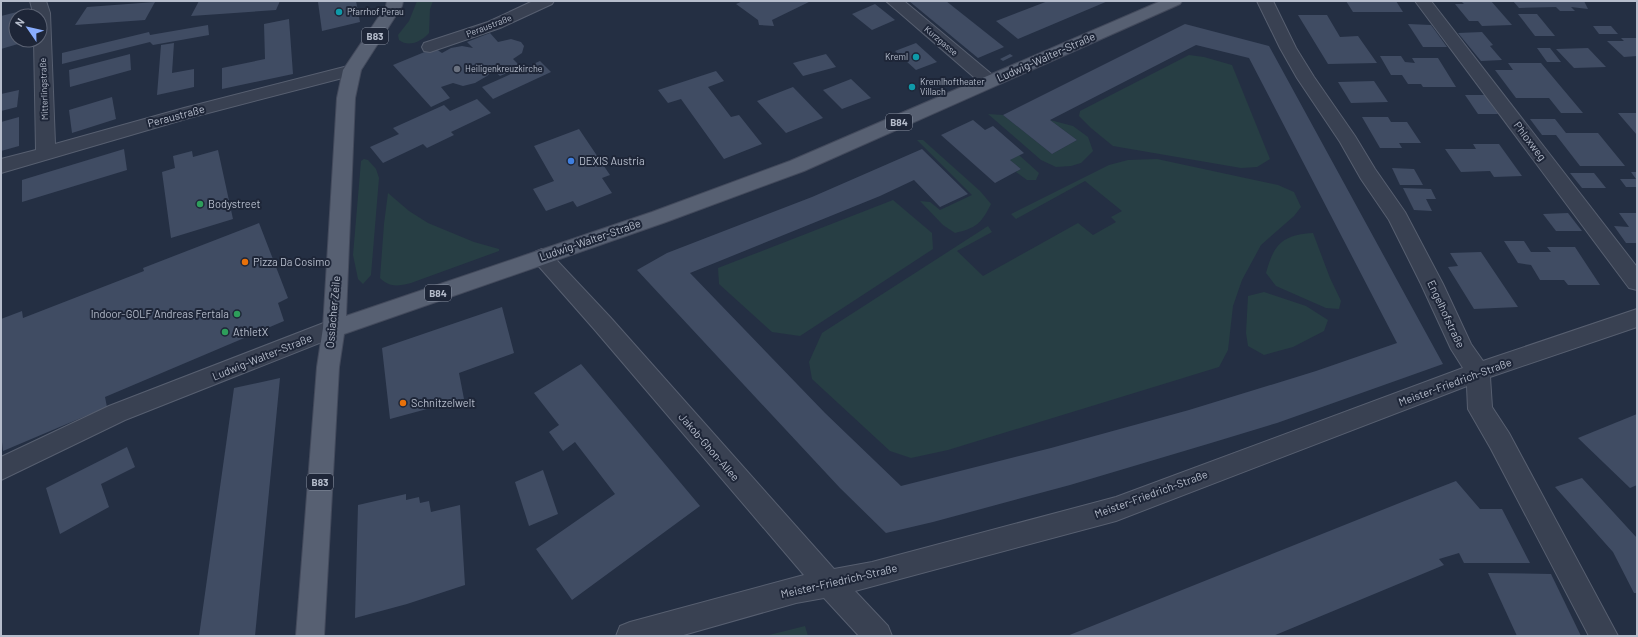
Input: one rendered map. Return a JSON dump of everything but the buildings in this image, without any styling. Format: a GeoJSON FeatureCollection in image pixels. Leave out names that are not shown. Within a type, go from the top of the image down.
{"type":"FeatureCollection","features":[{"type":"Feature","properties":{"kind":"main road","name":"Ossiacher Zeile"},"geometry":{"type":"LineString","coordinates":[[310,636],[328,367],[334,328],[346,98],[352,70],[394,6],[395,1]]}},
{"type":"Feature","properties":{"kind":"main road","name":"Ludwig-Walter-Straße"},"geometry":{"type":"LineString","coordinates":[[334,328],[373,316],[659,217],[797,166],[1174,1]]}},
{"type":"Feature","properties":{"kind":"street","name":"Mitterlingstraße"},"geometry":{"type":"LineString","coordinates":[[38,1],[42,13],[46,154]]}},
{"type":"Feature","properties":{"kind":"street","name":"Peraustraße"},"geometry":{"type":"LineString","coordinates":[[430,47],[494,25],[546,1]]}},
{"type":"Feature","properties":{"kind":"street","name":"Kurzgasse"},"geometry":{"type":"LineString","coordinates":[[894,1],[989,81]]}},
{"type":"Feature","properties":{"kind":"street","name":"Engelhofstraße"},"geometry":{"type":"LineString","coordinates":[[1265,1],[1298,66],[1398,217],[1432,284],[1462,349],[1478,372]]}},
{"type":"Feature","properties":{"kind":"street","name":"Phloxweg"},"geometry":{"type":"LineString","coordinates":[[1423,1],[1637,282]]}},
{"type":"Feature","properties":{"kind":"street","name":"Peraustraße"},"geometry":{"type":"LineString","coordinates":[[1,166],[184,114],[352,70]]}},
{"type":"Feature","properties":{"kind":"street","name":"Jakob-Ghon-Allee"},"geometry":{"type":"LineString","coordinates":[[542,257],[804,556],[878,636]]}},
{"type":"Feature","properties":{"kind":"street","name":"Meister-Friedrich-Straße"},"geometry":{"type":"LineString","coordinates":[[630,636],[796,590],[872,575],[1116,509],[1478,372],[1637,318]]}},
{"type":"Feature","properties":{"kind":"street","name":"Ludwig-Walter-Straße"},"geometry":{"type":"LineString","coordinates":[[1,469],[117,413],[334,328]]}},
{"type":"Feature","properties":{"kind":"street"},"geometry":{"type":"LineString","coordinates":[[1478,372],[1480,409],[1500,441],[1604,636]]}},
{"type":"Feature","properties":{"kind":"green space"},"geometry":{"type":"Polygon","coordinates":[[[417,1],[433,1],[430,9],[429,33],[419,41],[411,43],[403,42],[399,40],[398,35],[409,21],[417,1]]]}},
{"type":"Feature","properties":{"kind":"green space"},"geometry":{"type":"Polygon","coordinates":[[[1189,55],[1204,57],[1232,65],[1270,159],[1257,167],[1241,168],[1113,146],[1079,116],[1080,111],[1189,55]]]}},
{"type":"Feature","properties":{"kind":"green space"},"geometry":{"type":"Polygon","coordinates":[[[988,114],[1003,115],[1052,154],[1077,140],[1050,120],[1073,126],[1088,137],[1093,151],[1081,163],[1071,166],[1056,167],[1041,160],[988,114]]]}},
{"type":"Feature","properties":{"kind":"green space"},"geometry":{"type":"Polygon","coordinates":[[[917,140],[923,140],[980,191],[991,204],[981,221],[973,227],[955,233],[943,225],[920,201],[930,202],[940,210],[972,195],[917,140]]]}},
{"type":"Feature","properties":{"kind":"green space"},"geometry":{"type":"Polygon","coordinates":[[[1019,155],[1039,173],[1036,180],[1027,180],[1016,172],[1021,169],[1010,160],[1019,155]]]}},
{"type":"Feature","properties":{"kind":"green space"},"geometry":{"type":"Polygon","coordinates":[[[364,159],[368,160],[376,169],[379,178],[371,275],[363,284],[358,279],[353,255],[361,161],[364,159]]]}},
{"type":"Feature","properties":{"kind":"green space"},"geometry":{"type":"Polygon","coordinates":[[[1157,159],[1278,185],[1294,192],[1301,207],[1294,216],[1261,245],[1242,280],[1233,306],[1228,350],[1219,367],[948,450],[911,458],[890,451],[812,379],[809,362],[822,333],[988,226],[992,232],[957,251],[983,276],[1078,223],[1093,235],[1116,222],[1111,217],[1122,211],[1085,181],[1016,219],[1011,214],[1109,165],[1128,160],[1157,159]]]}},
{"type":"Feature","properties":{"kind":"green space"},"geometry":{"type":"Polygon","coordinates":[[[388,193],[409,211],[428,223],[474,242],[499,249],[499,251],[411,283],[391,285],[387,283],[380,278],[388,193]]]}},
{"type":"Feature","properties":{"kind":"green space"},"geometry":{"type":"Polygon","coordinates":[[[893,200],[932,233],[933,249],[800,336],[772,332],[719,284],[718,268],[893,200]]]}},
{"type":"Feature","properties":{"kind":"green space"},"geometry":{"type":"Polygon","coordinates":[[[1313,233],[1330,278],[1341,301],[1339,309],[1326,308],[1276,286],[1266,273],[1272,255],[1281,243],[1294,236],[1313,233]]]}},
{"type":"Feature","properties":{"kind":"green space"},"geometry":{"type":"Polygon","coordinates":[[[1264,292],[1306,306],[1328,320],[1324,331],[1293,347],[1264,355],[1248,346],[1246,333],[1248,296],[1264,292]]]}},
{"type":"Feature","properties":{"kind":"green space"},"geometry":{"type":"Polygon","coordinates":[[[805,626],[808,636],[765,636],[805,626]]]}},
{"type":"Feature","properties":{"kind":"place","name":"Pfarrhof Perau"},"geometry":{"type":"Point","coordinates":[339,12]}},
{"type":"Feature","properties":{"kind":"place","name":"Kreml"},"geometry":{"type":"Point","coordinates":[916,57]}},
{"type":"Feature","properties":{"kind":"place","name":"Heiligenkreuzkirche"},"geometry":{"type":"Point","coordinates":[457,69]}},
{"type":"Feature","properties":{"kind":"place","name":"Kremlhoftheater Villach"},"geometry":{"type":"Point","coordinates":[912,87]}},
{"type":"Feature","properties":{"kind":"place","name":"DEXIS Austria"},"geometry":{"type":"Point","coordinates":[571,161]}},
{"type":"Feature","properties":{"kind":"place","name":"Bodystreet"},"geometry":{"type":"Point","coordinates":[200,204]}},
{"type":"Feature","properties":{"kind":"place","name":"Pizza Da Cosimo"},"geometry":{"type":"Point","coordinates":[245,262]}},
{"type":"Feature","properties":{"kind":"place","name":"Indoor-GOLF Andreas Fertala"},"geometry":{"type":"Point","coordinates":[237,314]}},
{"type":"Feature","properties":{"kind":"place","name":"AthletX"},"geometry":{"type":"Point","coordinates":[225,332]}},
{"type":"Feature","properties":{"kind":"place","name":"Schnitzelwelt"},"geometry":{"type":"Point","coordinates":[403,403]}}]}
